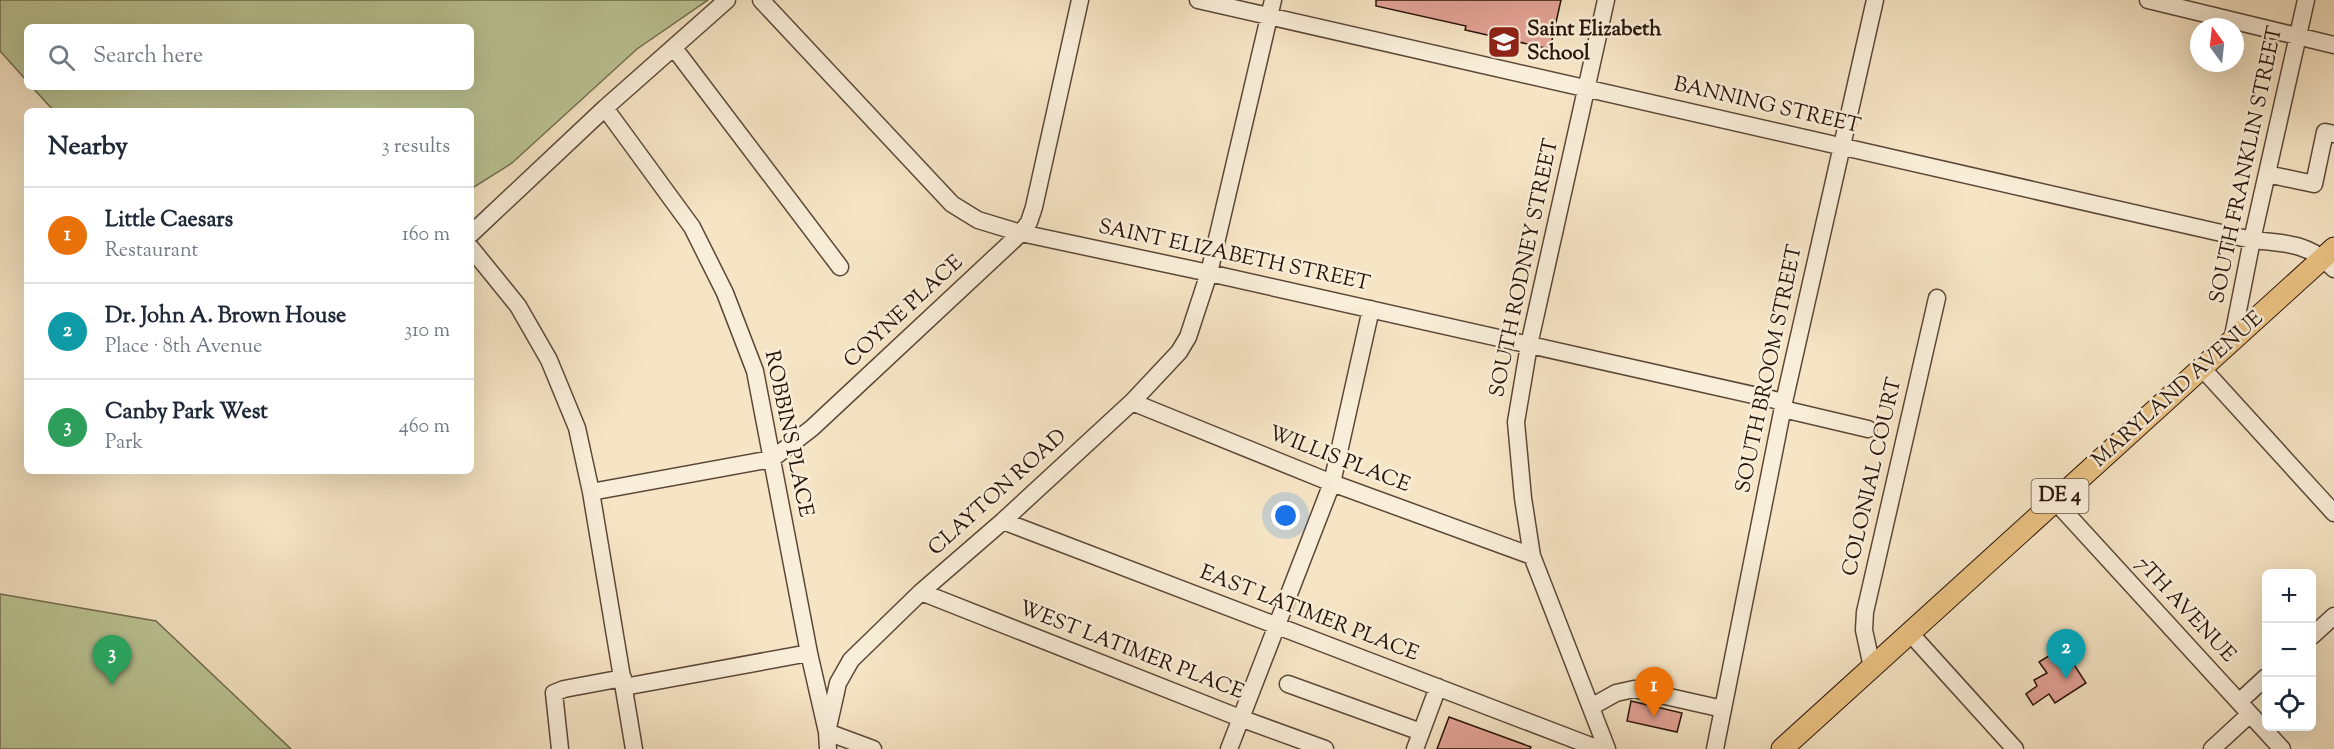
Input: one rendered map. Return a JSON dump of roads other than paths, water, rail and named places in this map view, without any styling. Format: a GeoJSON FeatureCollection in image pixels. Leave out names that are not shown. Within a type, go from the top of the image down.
{"type":"FeatureCollection","features":[{"type":"Feature","properties":{"kind":"main road","name":"MARYLAND AVENUE"},"geometry":{"type":"LineString","coordinates":[[1786,748],[2232,340],[2331,258]]}},
{"type":"Feature","properties":{"kind":"street"},"geometry":{"type":"LineString","coordinates":[[474,231],[606,108],[727,0]]}},
{"type":"Feature","properties":{"kind":"street","name":"SAINT ELIZABETH STREET"},"geometry":{"type":"LineString","coordinates":[[761,0],[952,204],[978,220],[1021,233],[1529,345],[1783,405],[1868,429]]}},
{"type":"Feature","properties":{"kind":"street","name":"COYNE PLACE"},"geometry":{"type":"LineString","coordinates":[[591,492],[772,459],[812,428],[1021,233],[1029,222],[1034,207],[1080,0]]}},
{"type":"Feature","properties":{"kind":"street","name":"BANNING STREET"},"geometry":{"type":"LineString","coordinates":[[1198,0],[1272,7],[1586,89],[2252,240],[2298,246],[2331,258]]}},
{"type":"Feature","properties":{"kind":"street","name":"SOUTH RODNEY STREET"},"geometry":{"type":"LineString","coordinates":[[1606,0],[1529,345],[1516,422],[1523,498],[1532,556],[1607,749]]}},
{"type":"Feature","properties":{"kind":"street","name":"SOUTH BROOM STREET"},"geometry":{"type":"LineString","coordinates":[[1715,749],[1783,405],[1875,0]]}},
{"type":"Feature","properties":{"kind":"street"},"geometry":{"type":"LineString","coordinates":[[2148,0],[2334,45]]}},
{"type":"Feature","properties":{"kind":"street","name":"SOUTH FRANKLIN STREET"},"geometry":{"type":"LineString","coordinates":[[2232,340],[2306,0]]}},
{"type":"Feature","properties":{"kind":"street","name":"CLAYTON ROAD"},"geometry":{"type":"LineString","coordinates":[[827,741],[838,683],[851,660],[921,592],[1003,521],[1132,402],[1179,352],[1188,337],[1209,273],[1272,7]]}},
{"type":"Feature","properties":{"kind":"street"},"geometry":{"type":"LineString","coordinates":[[674,48],[840,267]]}},
{"type":"Feature","properties":{"kind":"street","name":"ROBBINS PLACE"},"geometry":{"type":"LineString","coordinates":[[606,108],[692,227],[725,293],[755,371],[827,741]]}},
{"type":"Feature","properties":{"kind":"street"},"geometry":{"type":"LineString","coordinates":[[2267,174],[2314,184],[2325,132],[2334,134]]}},
{"type":"Feature","properties":{"kind":"street"},"geometry":{"type":"LineString","coordinates":[[474,252],[518,306],[549,360],[577,428],[591,492],[634,749]]}},
{"type":"Feature","properties":{"kind":"street","name":"COLONIAL COURT"},"geometry":{"type":"LineString","coordinates":[[1872,667],[1864,630],[1865,612],[1937,298]]}},
{"type":"Feature","properties":{"kind":"street"},"geometry":{"type":"LineString","coordinates":[[1229,749],[1332,483],[1371,309]]}},
{"type":"Feature","properties":{"kind":"street"},"geometry":{"type":"LineString","coordinates":[[2202,368],[2334,513]]}},
{"type":"Feature","properties":{"kind":"street","name":"WILLIS PLACE"},"geometry":{"type":"LineString","coordinates":[[1132,402],[1332,483],[1532,556]]}},
{"type":"Feature","properties":{"kind":"street","name":"7TH AVENUE"},"geometry":{"type":"LineString","coordinates":[[2055,501],[2282,749]]}},
{"type":"Feature","properties":{"kind":"street","name":"EAST LATIMER PLACE"},"geometry":{"type":"LineString","coordinates":[[1003,521],[1599,749]]}},
{"type":"Feature","properties":{"kind":"street","name":"WEST LATIMER PLACE"},"geometry":{"type":"LineString","coordinates":[[921,592],[1240,718],[1326,749]]}},
{"type":"Feature","properties":{"kind":"street"},"geometry":{"type":"LineString","coordinates":[[2316,632],[2334,616]]}},
{"type":"Feature","properties":{"kind":"street"},"geometry":{"type":"LineString","coordinates":[[1910,633],[2015,749]]}},
{"type":"Feature","properties":{"kind":"street"},"geometry":{"type":"LineString","coordinates":[[560,749],[554,693],[564,689],[809,653]]}},
{"type":"Feature","properties":{"kind":"street"},"geometry":{"type":"LineString","coordinates":[[2212,749],[2262,683]]}},
{"type":"Feature","properties":{"kind":"street"},"geometry":{"type":"LineString","coordinates":[[1288,684],[1421,732]]}},
{"type":"Feature","properties":{"kind":"street"},"geometry":{"type":"LineString","coordinates":[[1415,749],[1438,687]]}},
{"type":"Feature","properties":{"kind":"street"},"geometry":{"type":"LineString","coordinates":[[1591,707],[1616,693],[1634,689],[1723,709]]}},
{"type":"Feature","properties":{"kind":"street"},"geometry":{"type":"LineString","coordinates":[[827,741],[873,749]]}},
{"type":"Feature","properties":{"kind":"place","name":"Saint Elizabeth School"},"geometry":{"type":"Point","coordinates":[1504,42]}},
{"type":"Feature","properties":{"kind":"place","name":"Dr. John A. Brown House"},"geometry":{"type":"Point","coordinates":[2066,679]}},
{"type":"Feature","properties":{"kind":"place","name":"Canby Park West"},"geometry":{"type":"Point","coordinates":[112,685]}},
{"type":"Feature","properties":{"kind":"place","name":"Little Caesars"},"geometry":{"type":"Point","coordinates":[1654,717]}}]}
